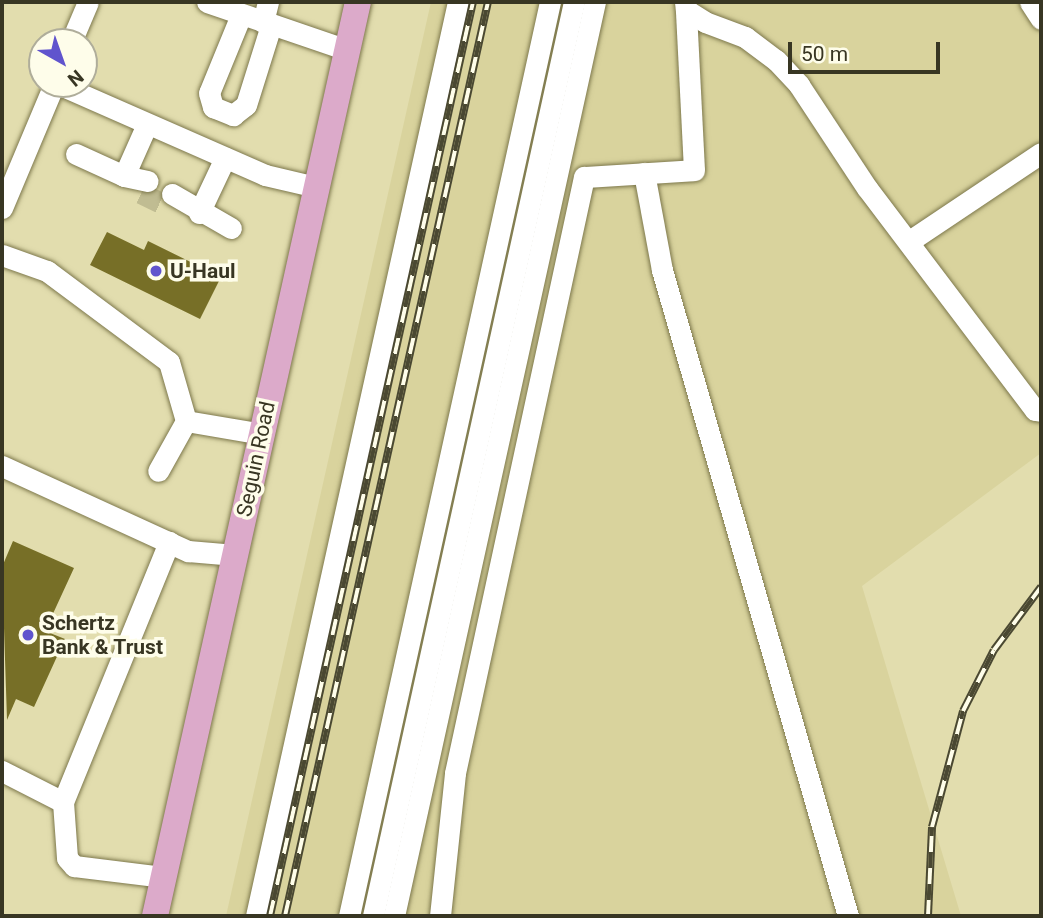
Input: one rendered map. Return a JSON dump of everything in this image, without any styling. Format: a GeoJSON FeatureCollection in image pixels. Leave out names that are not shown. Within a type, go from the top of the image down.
{"type":"FeatureCollection","features":[{"type":"Feature","properties":{"kind":"main road","name":"Seguin Road"},"geometry":{"type":"LineString","coordinates":[[155,916],[358,2]]}},
{"type":"Feature","properties":{"kind":"street"},"geometry":{"type":"LineString","coordinates":[[77,28],[88,2]]}},
{"type":"Feature","properties":{"kind":"street"},"geometry":{"type":"LineString","coordinates":[[207,2],[241,15],[267,16],[347,50]]}},
{"type":"Feature","properties":{"kind":"street"},"geometry":{"type":"LineString","coordinates":[[256,916],[458,2]]}},
{"type":"Feature","properties":{"kind":"street"},"geometry":{"type":"LineString","coordinates":[[349,916],[550,2]]}},
{"type":"Feature","properties":{"kind":"street"},"geometry":{"type":"LineString","coordinates":[[373,916],[574,2]]}},
{"type":"Feature","properties":{"kind":"street"},"geometry":{"type":"LineString","coordinates":[[394,916],[595,2]]}},
{"type":"Feature","properties":{"kind":"street"},"geometry":{"type":"LineString","coordinates":[[1030,2],[1041,19]]}},
{"type":"Feature","properties":{"kind":"street"},"geometry":{"type":"LineString","coordinates":[[440,916],[455,773],[584,177],[694,170],[686,6]]}},
{"type":"Feature","properties":{"kind":"street"},"geometry":{"type":"LineString","coordinates":[[686,6],[776,60],[1035,410],[1041,411]]}},
{"type":"Feature","properties":{"kind":"street"},"geometry":{"type":"LineString","coordinates":[[241,15],[209,93],[214,107],[233,115],[246,105],[267,16]]}},
{"type":"Feature","properties":{"kind":"street"},"geometry":{"type":"LineString","coordinates":[[2,208],[50,98]]}},
{"type":"Feature","properties":{"kind":"street"},"geometry":{"type":"LineString","coordinates":[[88,98],[225,158],[316,187]]}},
{"type":"Feature","properties":{"kind":"street"},"geometry":{"type":"LineString","coordinates":[[76,154],[136,183],[147,124]]}},
{"type":"Feature","properties":{"kind":"street"},"geometry":{"type":"LineString","coordinates":[[911,240],[1041,153]]}},
{"type":"Feature","properties":{"kind":"street"},"geometry":{"type":"LineString","coordinates":[[200,213],[225,158]]}},
{"type":"Feature","properties":{"kind":"street"},"geometry":{"type":"LineString","coordinates":[[644,173],[662,270],[848,916]]}},
{"type":"Feature","properties":{"kind":"street"},"geometry":{"type":"LineString","coordinates":[[173,201],[231,229]]}},
{"type":"Feature","properties":{"kind":"street"},"geometry":{"type":"LineString","coordinates":[[2,255],[47,271],[167,360],[186,421],[158,471]]}},
{"type":"Feature","properties":{"kind":"street"},"geometry":{"type":"LineString","coordinates":[[186,421],[262,434]]}},
{"type":"Feature","properties":{"kind":"street"},"geometry":{"type":"LineString","coordinates":[[2,466],[188,551],[235,555]]}},
{"type":"Feature","properties":{"kind":"street"},"geometry":{"type":"LineString","coordinates":[[486,498],[513,506]]}},
{"type":"Feature","properties":{"kind":"street"},"geometry":{"type":"LineString","coordinates":[[164,877],[74,866],[63,835],[63,802],[169,542]]}},
{"type":"Feature","properties":{"kind":"street"},"geometry":{"type":"LineString","coordinates":[[2,771],[63,802]]}},
{"type":"Feature","properties":{"kind":"shaded area"},"geometry":{"type":"Polygon","coordinates":[[[431,2],[1041,2],[1041,453],[862,586],[961,916],[226,916],[431,2]]]}},
{"type":"Feature","properties":{"kind":"building","name":"U-Haul"},"geometry":{"type":"Polygon","coordinates":[[[107,232],[144,250],[148,241],[221,277],[200,319],[90,265],[107,232]]]}},
{"type":"Feature","properties":{"kind":"building","name":"Schertz Bank & Trust"},"geometry":{"type":"Polygon","coordinates":[[[13,541],[74,568],[45,631],[65,639],[34,707],[16,699],[7,720],[2,567],[13,541]]]}},
{"type":"Feature","properties":{"kind":"tunnel"},"geometry":{"type":"LineString","coordinates":[[141,193],[166,205]]}},
{"type":"Feature","properties":{"kind":"railway"},"geometry":{"type":"LineString","coordinates":[[270,916],[473,2]]}},
{"type":"Feature","properties":{"kind":"railway"},"geometry":{"type":"LineString","coordinates":[[285,916],[488,2]]}},
{"type":"Feature","properties":{"kind":"railway"},"geometry":{"type":"LineString","coordinates":[[928,916],[932,827],[963,711],[994,650],[1041,587]]}},
{"type":"Feature","properties":{"kind":"place","name":"U-Haul"},"geometry":{"type":"Point","coordinates":[156,271]}},
{"type":"Feature","properties":{"kind":"place","name":"Schertz Bank & Trust"},"geometry":{"type":"Point","coordinates":[28,635]}}]}
